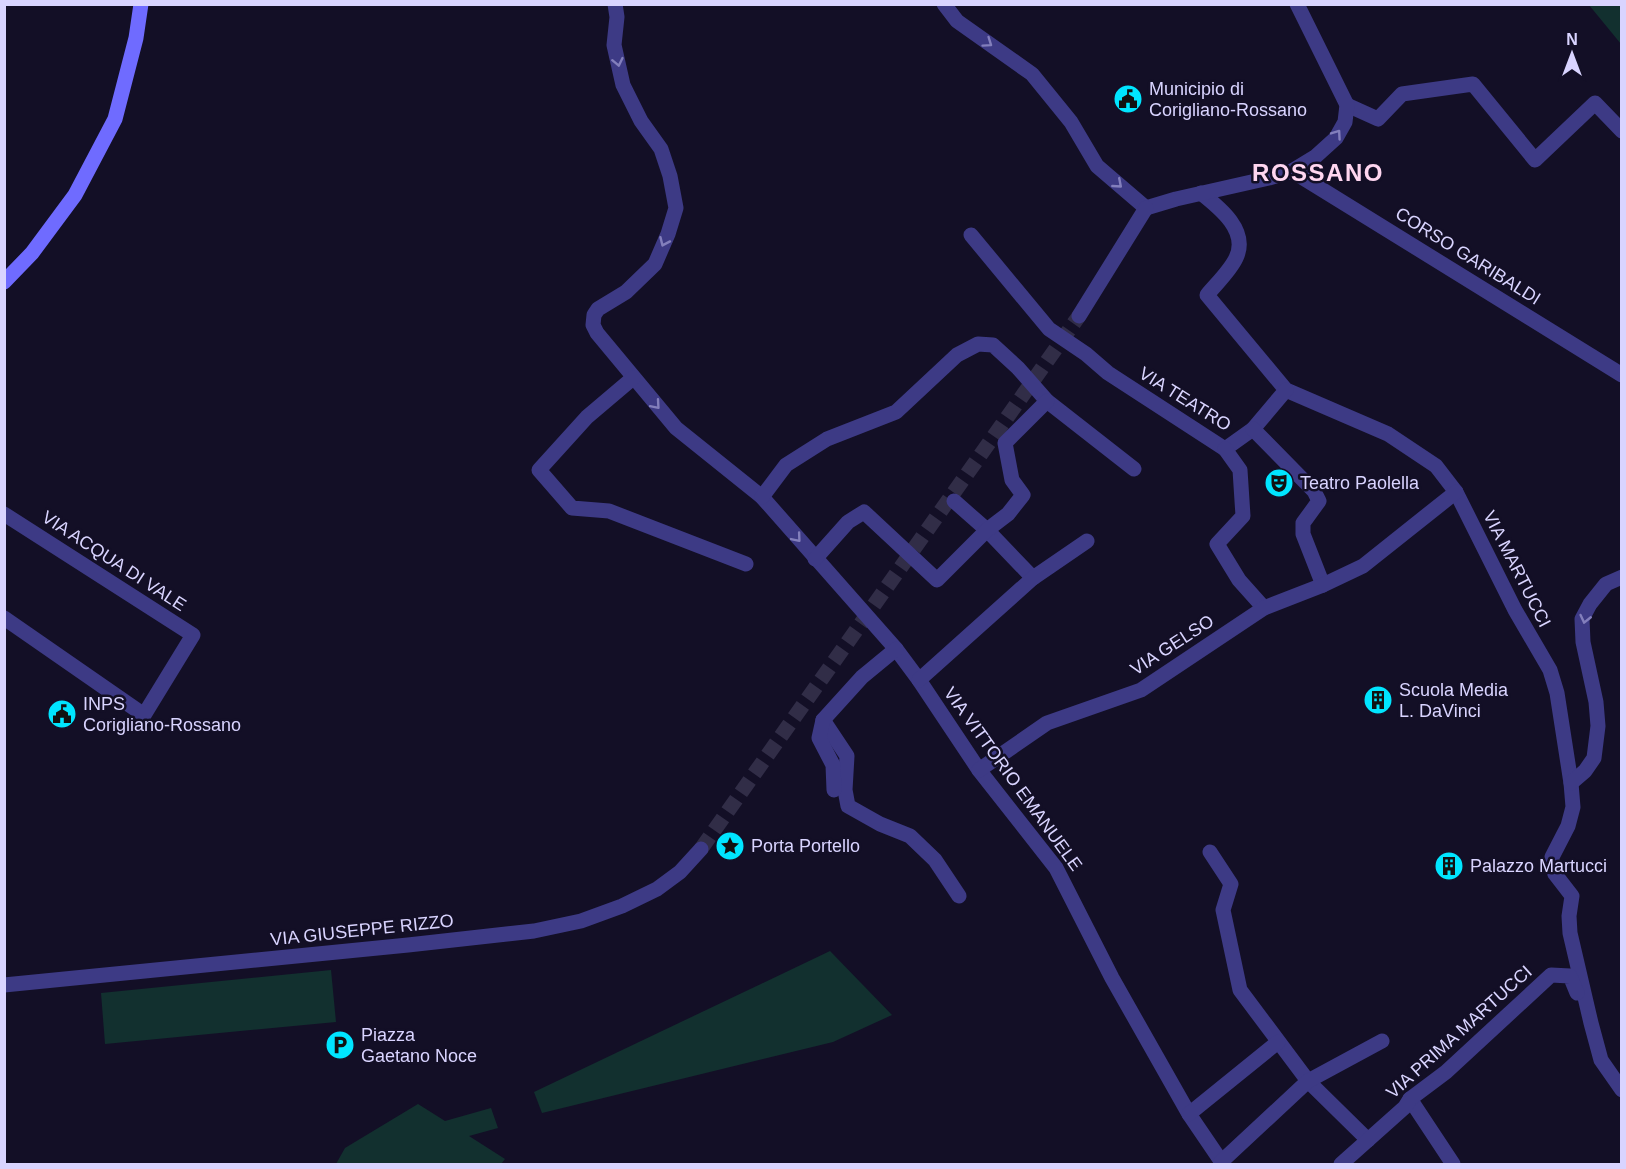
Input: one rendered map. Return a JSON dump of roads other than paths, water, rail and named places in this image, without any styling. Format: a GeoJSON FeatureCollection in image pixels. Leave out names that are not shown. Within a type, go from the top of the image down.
{"type":"FeatureCollection","features":[{"type":"Feature","properties":{"kind":"main road"},"geometry":{"type":"LineString","coordinates":[[4,282],[32,253],[75,195],[115,119],[136,38],[141,4]]}},
{"type":"Feature","properties":{"kind":"street","name":"VIA VITTORIO EMANUELE"},"geometry":{"type":"LineString","coordinates":[[615,4],[617,17],[614,45],[623,86],[641,121],[661,149],[670,176],[676,208],[655,264],[626,292],[598,309],[594,315],[593,325],[597,333],[676,428],[762,497],[896,649],[979,770],[1056,868],[1112,978],[1189,1114],[1222,1163]]}},
{"type":"Feature","properties":{"kind":"street"},"geometry":{"type":"LineString","coordinates":[[944,4],[957,21],[1032,75],[1071,122],[1097,166],[1146,208]]}},
{"type":"Feature","properties":{"kind":"street"},"geometry":{"type":"LineString","coordinates":[[1079,316],[1146,208],[1293,171],[1316,157],[1336,138],[1345,122],[1347,105],[1298,4]]}},
{"type":"Feature","properties":{"kind":"street"},"geometry":{"type":"LineString","coordinates":[[1347,105],[1378,119],[1402,94],[1473,84],[1535,160],[1595,103],[1622,131]]}},
{"type":"Feature","properties":{"kind":"street","name":"CORSO GARIBALDI"},"geometry":{"type":"LineString","coordinates":[[1293,171],[1622,375]]}},
{"type":"Feature","properties":{"kind":"street","name":"VIA MARTUCCI"},"geometry":{"type":"LineString","coordinates":[[1201,193],[1223,211],[1236,229],[1239,240],[1239,250],[1235,260],[1207,295],[1286,390],[1388,434],[1436,466],[1456,492],[1515,610],[1550,670],[1557,693],[1573,807],[1568,826],[1552,857],[1552,866],[1555,874],[1572,896],[1569,916],[1570,933],[1601,1060],[1622,1090]]}},
{"type":"Feature","properties":{"kind":"street","name":"VIA TEATRO"},"geometry":{"type":"LineString","coordinates":[[970,235],[1050,329],[1086,354],[1108,373],[1225,449],[1253,429],[1286,390]]}},
{"type":"Feature","properties":{"kind":"street"},"geometry":{"type":"LineString","coordinates":[[762,497],[786,465],[827,439],[896,412],[957,355],[978,344],[993,345],[1018,368],[1047,401],[1134,469]]}},
{"type":"Feature","properties":{"kind":"street"},"geometry":{"type":"LineString","coordinates":[[633,378],[587,417],[538,470],[572,508],[609,511],[746,564]]}},
{"type":"Feature","properties":{"kind":"street"},"geometry":{"type":"LineString","coordinates":[[815,559],[848,522],[864,512],[937,580],[987,530],[1008,514],[1023,495],[1012,480],[1005,443],[1047,401]]}},
{"type":"Feature","properties":{"kind":"street"},"geometry":{"type":"LineString","coordinates":[[1253,429],[1314,491],[1319,501],[1303,523],[1303,534],[1323,585]]}},
{"type":"Feature","properties":{"kind":"street"},"geometry":{"type":"LineString","coordinates":[[1225,449],[1240,470],[1243,516],[1217,544],[1239,580],[1264,608]]}},
{"type":"Feature","properties":{"kind":"street","name":"VIA GELSO"},"geometry":{"type":"LineString","coordinates":[[979,770],[1047,723],[1141,690],[1264,608],[1323,585],[1363,566],[1456,492]]}},
{"type":"Feature","properties":{"kind":"street"},"geometry":{"type":"LineString","coordinates":[[954,501],[987,530],[1033,578]]}},
{"type":"Feature","properties":{"kind":"street","name":"VIA ACQUA DI VALE"},"geometry":{"type":"LineString","coordinates":[[4,514],[193,635],[144,715],[4,618]]}},
{"type":"Feature","properties":{"kind":"street"},"geometry":{"type":"LineString","coordinates":[[919,680],[1033,578],[1087,541]]}},
{"type":"Feature","properties":{"kind":"street"},"geometry":{"type":"LineString","coordinates":[[1571,783],[1585,771],[1594,758],[1598,726],[1596,702],[1583,642],[1582,619],[1590,604],[1606,584],[1622,577]]}},
{"type":"Feature","properties":{"kind":"street"},"geometry":{"type":"LineString","coordinates":[[834,790],[833,765],[819,738],[823,720],[862,678],[896,649]]}},
{"type":"Feature","properties":{"kind":"street"},"geometry":{"type":"LineString","coordinates":[[823,720],[847,756],[845,790],[848,806],[880,824],[910,836],[935,860],[959,896]]}},
{"type":"Feature","properties":{"kind":"street","name":"VIA GIUSEPPE RIZZO"},"geometry":{"type":"LineString","coordinates":[[4,985],[534,931],[581,921],[622,906],[657,889],[680,872],[701,849]]}},
{"type":"Feature","properties":{"kind":"street"},"geometry":{"type":"LineString","coordinates":[[1210,852],[1231,884],[1223,910],[1240,990],[1308,1081],[1368,1140]]}},
{"type":"Feature","properties":{"kind":"street","name":"VIA PRIMA MARTUCCI"},"geometry":{"type":"LineString","coordinates":[[1341,1164],[1405,1107],[1410,1099],[1446,1072],[1551,975],[1570,976],[1591,1023]]}},
{"type":"Feature","properties":{"kind":"street"},"geometry":{"type":"LineString","coordinates":[[1222,1163],[1308,1081],[1382,1041]]}},
{"type":"Feature","properties":{"kind":"street"},"geometry":{"type":"LineString","coordinates":[[1189,1114],[1278,1042]]}},
{"type":"Feature","properties":{"kind":"street"},"geometry":{"type":"LineString","coordinates":[[1410,1099],[1453,1164]]}},
{"type":"Feature","properties":{"kind":"tunnel"},"geometry":{"type":"LineString","coordinates":[[701,849],[1079,316]]}},
{"type":"Feature","properties":{"kind":"place","name":"Municipio di Corigliano-Rossano"},"geometry":{"type":"Point","coordinates":[1128,99]}},
{"type":"Feature","properties":{"kind":"place","name":"Teatro Paolella"},"geometry":{"type":"Point","coordinates":[1279,483]}},
{"type":"Feature","properties":{"kind":"place","name":"Scuola Media L. DaVinci"},"geometry":{"type":"Point","coordinates":[1378,700]}},
{"type":"Feature","properties":{"kind":"place","name":"INPS Corigliano-Rossano"},"geometry":{"type":"Point","coordinates":[62,714]}},
{"type":"Feature","properties":{"kind":"place","name":"Porta Portello"},"geometry":{"type":"Point","coordinates":[730,846]}},
{"type":"Feature","properties":{"kind":"place","name":"Palazzo Martucci"},"geometry":{"type":"Point","coordinates":[1449,866]}},
{"type":"Feature","properties":{"kind":"place","name":"Piazza Gaetano Noce"},"geometry":{"type":"Point","coordinates":[340,1045]}},
{"type":"Feature","properties":{"kind":"district","name":"ROSSANO"},"geometry":{"type":"Point","coordinates":[1318,173]}}]}
